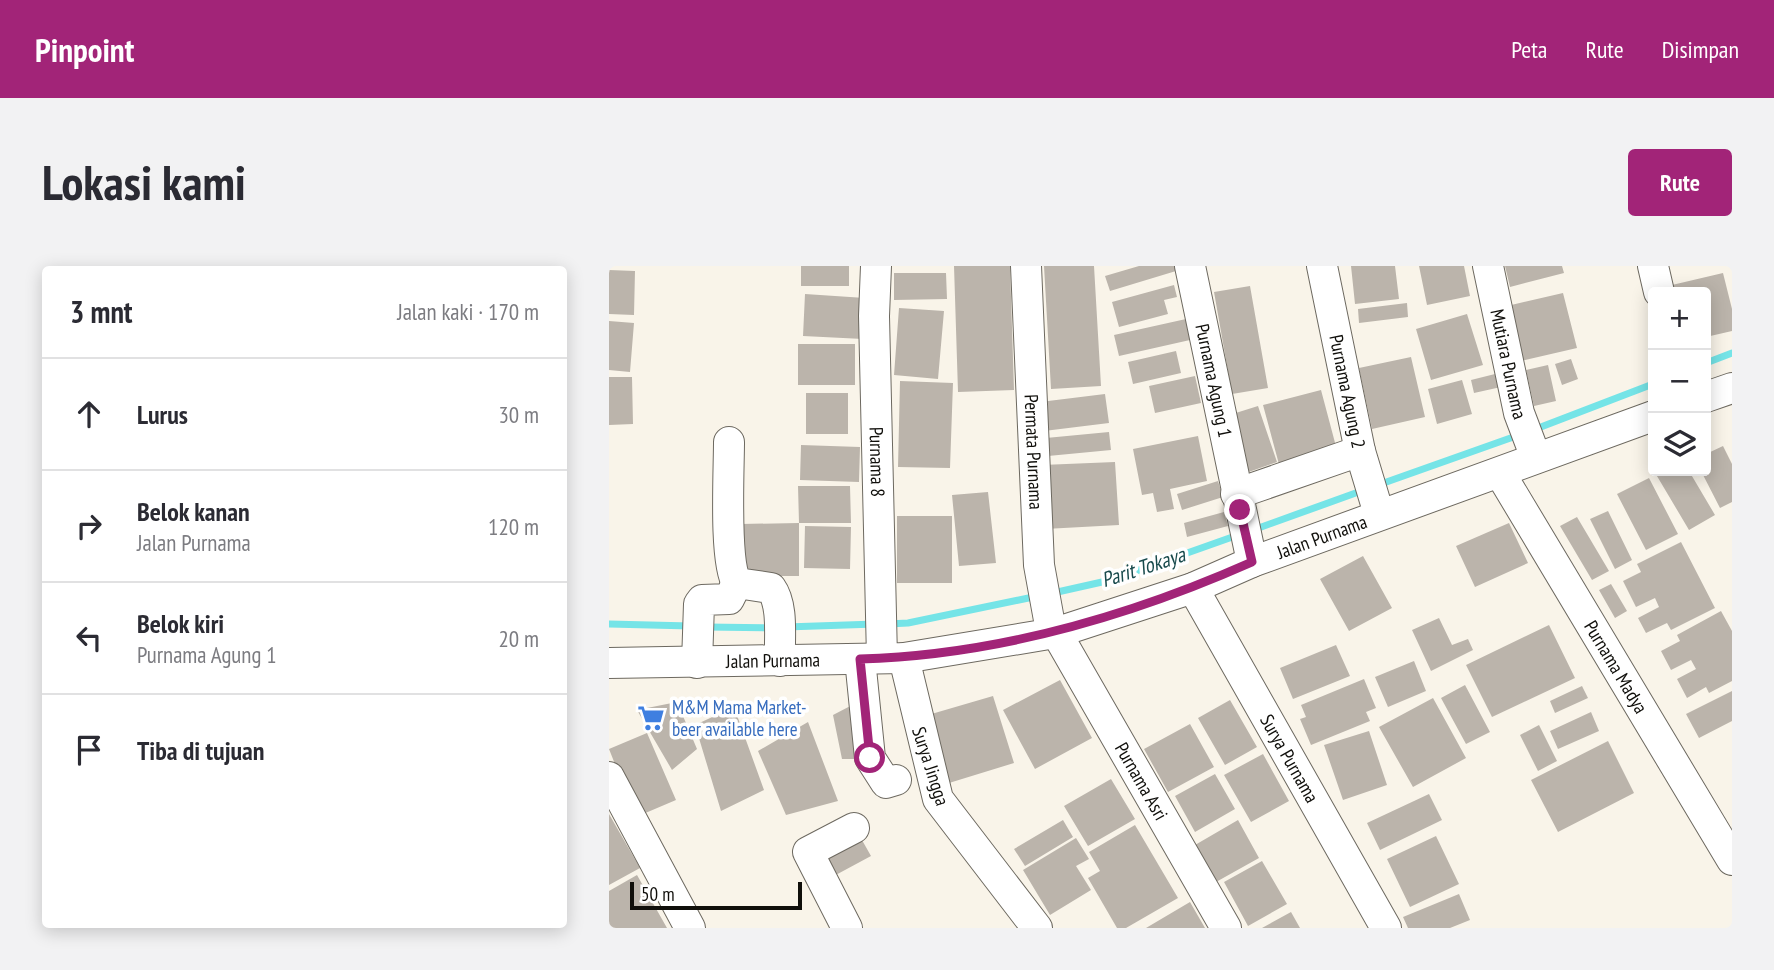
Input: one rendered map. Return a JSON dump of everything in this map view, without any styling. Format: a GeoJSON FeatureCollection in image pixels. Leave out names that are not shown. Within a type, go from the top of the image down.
{"type":"FeatureCollection","features":[{"type":"Feature","properties":{"kind":"street","name":"Purnama 8"},"geometry":{"type":"LineString","coordinates":[[876,266],[874,316],[882,657]]}},
{"type":"Feature","properties":{"kind":"street","name":"Permata Purnama"},"geometry":{"type":"LineString","coordinates":[[1026,266],[1039,565],[1052,627]]}},
{"type":"Feature","properties":{"kind":"street","name":"Purnama Agung 1"},"geometry":{"type":"LineString","coordinates":[[1190,266],[1249,552]]}},
{"type":"Feature","properties":{"kind":"street","name":"Purnama Agung 2"},"geometry":{"type":"LineString","coordinates":[[1322,266],[1362,458],[1375,504]]}},
{"type":"Feature","properties":{"kind":"street","name":"Mutiara Purnama"},"geometry":{"type":"LineString","coordinates":[[1488,266],[1519,413],[1533,449]]}},
{"type":"Feature","properties":{"kind":"street"},"geometry":{"type":"LineString","coordinates":[[1653,266],[1658,287]]}},
{"type":"Feature","properties":{"kind":"street","name":"Jalan Purnama"},"geometry":{"type":"LineString","coordinates":[[609,663],[697,657],[781,661],[882,657],[1052,627],[1193,588],[1249,552],[1375,504],[1500,472],[1533,449],[1648,416]]}},
{"type":"Feature","properties":{"kind":"street"},"geometry":{"type":"LineString","coordinates":[[697,657],[696,614],[702,600],[731,597],[737,583],[730,553],[729,442]]}},
{"type":"Feature","properties":{"kind":"street"},"geometry":{"type":"LineString","coordinates":[[1238,502],[1362,458]]}},
{"type":"Feature","properties":{"kind":"street","name":"Purnama Madya"},"geometry":{"type":"LineString","coordinates":[[1500,472],[1732,860]]}},
{"type":"Feature","properties":{"kind":"street"},"geometry":{"type":"LineString","coordinates":[[737,583],[771,588],[777,603],[781,661]]}},
{"type":"Feature","properties":{"kind":"street","name":"Surya Purnama"},"geometry":{"type":"LineString","coordinates":[[1193,588],[1386,928]]}},
{"type":"Feature","properties":{"kind":"street","name":"Purnama Asri"},"geometry":{"type":"LineString","coordinates":[[1052,627],[1226,928]]}},
{"type":"Feature","properties":{"kind":"street"},"geometry":{"type":"LineString","coordinates":[[882,657],[870,758],[886,783],[896,780]]}},
{"type":"Feature","properties":{"kind":"street","name":"Surya Jingga"},"geometry":{"type":"LineString","coordinates":[[882,657],[914,711],[938,799],[948,816],[1037,928]]}},
{"type":"Feature","properties":{"kind":"street"},"geometry":{"type":"LineString","coordinates":[[609,777],[690,928]]}},
{"type":"Feature","properties":{"kind":"street"},"geometry":{"type":"LineString","coordinates":[[847,928],[808,852],[854,828]]}},
{"type":"Feature","properties":{"kind":"building"},"geometry":{"type":"Polygon","coordinates":[[[801,266],[849,266],[849,286],[801,286],[801,266]]]}},
{"type":"Feature","properties":{"kind":"building"},"geometry":{"type":"Polygon","coordinates":[[[954,266],[1010,266],[1014,390],[958,392],[954,266]]]}},
{"type":"Feature","properties":{"kind":"building"},"geometry":{"type":"Polygon","coordinates":[[[1044,266],[1094,266],[1101,386],[1051,389],[1044,266]]]}},
{"type":"Feature","properties":{"kind":"building"},"geometry":{"type":"Polygon","coordinates":[[[1139,266],[1174,266],[1176,271],[1110,291],[1105,276],[1139,266]]]}},
{"type":"Feature","properties":{"kind":"building"},"geometry":{"type":"Polygon","coordinates":[[[1351,266],[1395,266],[1399,299],[1355,304],[1351,266]]]}},
{"type":"Feature","properties":{"kind":"building"},"geometry":{"type":"Polygon","coordinates":[[[1419,266],[1464,266],[1470,296],[1427,305],[1419,266]]]}},
{"type":"Feature","properties":{"kind":"building"},"geometry":{"type":"Polygon","coordinates":[[[1505,266],[1562,266],[1564,273],[1510,287],[1505,266]]]}},
{"type":"Feature","properties":{"kind":"building"},"geometry":{"type":"Polygon","coordinates":[[[609,270],[635,271],[634,315],[609,314],[609,270]]]}},
{"type":"Feature","properties":{"kind":"building"},"geometry":{"type":"Polygon","coordinates":[[[894,273],[946,273],[947,299],[894,300],[894,273]]]}},
{"type":"Feature","properties":{"kind":"building"},"geometry":{"type":"Polygon","coordinates":[[[1723,273],[1732,309],[1732,331],[1711,336],[1711,287],[1672,285],[1723,273]]]}},
{"type":"Feature","properties":{"kind":"building"},"geometry":{"type":"Polygon","coordinates":[[[1174,285],[1177,297],[1164,300],[1168,314],[1119,327],[1112,302],[1174,285]]]}},
{"type":"Feature","properties":{"kind":"building"},"geometry":{"type":"Polygon","coordinates":[[[1250,286],[1268,388],[1232,394],[1214,292],[1250,286]]]}},
{"type":"Feature","properties":{"kind":"building"},"geometry":{"type":"Polygon","coordinates":[[[1563,293],[1577,348],[1521,361],[1507,306],[1563,293]]]}},
{"type":"Feature","properties":{"kind":"building"},"geometry":{"type":"Polygon","coordinates":[[[805,294],[865,298],[863,339],[803,336],[805,294]]]}},
{"type":"Feature","properties":{"kind":"building"},"geometry":{"type":"Polygon","coordinates":[[[1407,303],[1408,317],[1359,323],[1358,309],[1407,303]]]}},
{"type":"Feature","properties":{"kind":"building"},"geometry":{"type":"Polygon","coordinates":[[[899,308],[944,311],[938,379],[894,375],[899,308]]]}},
{"type":"Feature","properties":{"kind":"building"},"geometry":{"type":"Polygon","coordinates":[[[1467,314],[1483,365],[1431,380],[1416,329],[1467,314]]]}},
{"type":"Feature","properties":{"kind":"building"},"geometry":{"type":"Polygon","coordinates":[[[1186,319],[1190,340],[1119,356],[1114,335],[1186,319]]]}},
{"type":"Feature","properties":{"kind":"building"},"geometry":{"type":"Polygon","coordinates":[[[609,321],[634,323],[630,372],[609,370],[609,321]]]}},
{"type":"Feature","properties":{"kind":"building"},"geometry":{"type":"Polygon","coordinates":[[[798,344],[855,344],[855,385],[798,385],[798,344]]]}},
{"type":"Feature","properties":{"kind":"building"},"geometry":{"type":"Polygon","coordinates":[[[1176,351],[1181,373],[1133,384],[1128,362],[1176,351]]]}},
{"type":"Feature","properties":{"kind":"building"},"geometry":{"type":"Polygon","coordinates":[[[1411,357],[1425,417],[1372,429],[1359,368],[1411,357]]]}},
{"type":"Feature","properties":{"kind":"building"},"geometry":{"type":"Polygon","coordinates":[[[1571,359],[1578,379],[1562,385],[1555,364],[1571,359]]]}},
{"type":"Feature","properties":{"kind":"building"},"geometry":{"type":"Polygon","coordinates":[[[1548,365],[1556,401],[1534,406],[1526,370],[1548,365]]]}},
{"type":"Feature","properties":{"kind":"building"},"geometry":{"type":"Polygon","coordinates":[[[1499,373],[1501,387],[1474,393],[1471,380],[1499,373]]]}},
{"type":"Feature","properties":{"kind":"building"},"geometry":{"type":"Polygon","coordinates":[[[1195,376],[1201,403],[1155,413],[1149,386],[1195,376]]]}},
{"type":"Feature","properties":{"kind":"building"},"geometry":{"type":"Polygon","coordinates":[[[609,377],[632,377],[633,424],[609,425],[609,377]]]}},
{"type":"Feature","properties":{"kind":"building"},"geometry":{"type":"Polygon","coordinates":[[[1462,380],[1472,414],[1437,424],[1428,389],[1462,380]]]}},
{"type":"Feature","properties":{"kind":"building"},"geometry":{"type":"Polygon","coordinates":[[[900,381],[953,383],[950,468],[898,467],[900,381]]]}},
{"type":"Feature","properties":{"kind":"building"},"geometry":{"type":"Polygon","coordinates":[[[1321,390],[1338,454],[1280,468],[1263,405],[1321,390]]]}},
{"type":"Feature","properties":{"kind":"building"},"geometry":{"type":"Polygon","coordinates":[[[806,393],[848,393],[848,434],[806,434],[806,393]]]}},
{"type":"Feature","properties":{"kind":"building"},"geometry":{"type":"Polygon","coordinates":[[[1105,394],[1109,423],[1044,431],[1040,402],[1105,394]]]}},
{"type":"Feature","properties":{"kind":"building"},"geometry":{"type":"Polygon","coordinates":[[[1258,406],[1277,462],[1243,474],[1223,417],[1258,406]]]}},
{"type":"Feature","properties":{"kind":"building"},"geometry":{"type":"Polygon","coordinates":[[[1109,432],[1111,450],[1048,456],[1046,438],[1109,432]]]}},
{"type":"Feature","properties":{"kind":"building"},"geometry":{"type":"Polygon","coordinates":[[[1198,436],[1207,481],[1170,489],[1174,509],[1157,512],[1153,493],[1142,495],[1133,449],[1198,436]]]}},
{"type":"Feature","properties":{"kind":"building"},"geometry":{"type":"Polygon","coordinates":[[[801,445],[860,447],[859,482],[800,480],[801,445]]]}},
{"type":"Feature","properties":{"kind":"building"},"geometry":{"type":"Polygon","coordinates":[[[1723,446],[1732,464],[1732,502],[1720,508],[1704,476],[1711,476],[1711,452],[1723,446]]]}},
{"type":"Feature","properties":{"kind":"building"},"geometry":{"type":"Polygon","coordinates":[[[1115,462],[1119,525],[1045,529],[1042,465],[1115,462]]]}},
{"type":"Feature","properties":{"kind":"building"},"geometry":{"type":"Polygon","coordinates":[[[1657,476],[1692,476],[1715,515],[1689,530],[1657,476]]]}},
{"type":"Feature","properties":{"kind":"building"},"geometry":{"type":"Polygon","coordinates":[[[1649,478],[1678,534],[1646,550],[1617,494],[1649,478]]]}},
{"type":"Feature","properties":{"kind":"building"},"geometry":{"type":"Polygon","coordinates":[[[1218,481],[1223,497],[1182,510],[1177,494],[1218,481]]]}},
{"type":"Feature","properties":{"kind":"building"},"geometry":{"type":"Polygon","coordinates":[[[798,486],[850,486],[851,523],[799,523],[798,486]]]}},
{"type":"Feature","properties":{"kind":"building"},"geometry":{"type":"Polygon","coordinates":[[[988,492],[996,563],[959,566],[952,495],[988,492]]]}},
{"type":"Feature","properties":{"kind":"building"},"geometry":{"type":"Polygon","coordinates":[[[1608,511],[1632,560],[1615,569],[1590,519],[1608,511]]]}},
{"type":"Feature","properties":{"kind":"building"},"geometry":{"type":"Polygon","coordinates":[[[1224,512],[1228,526],[1187,537],[1184,523],[1224,512]]]}},
{"type":"Feature","properties":{"kind":"building"},"geometry":{"type":"Polygon","coordinates":[[[897,516],[952,516],[952,583],[897,583],[897,516]]]}},
{"type":"Feature","properties":{"kind":"building"},"geometry":{"type":"Polygon","coordinates":[[[1577,517],[1609,571],[1592,580],[1560,526],[1577,517]]]}},
{"type":"Feature","properties":{"kind":"building"},"geometry":{"type":"Polygon","coordinates":[[[799,523],[799,576],[742,576],[741,524],[799,523]]]}},
{"type":"Feature","properties":{"kind":"building"},"geometry":{"type":"Polygon","coordinates":[[[1509,523],[1528,563],[1475,587],[1456,546],[1509,523]]]}},
{"type":"Feature","properties":{"kind":"building"},"geometry":{"type":"Polygon","coordinates":[[[805,526],[851,527],[850,569],[804,568],[805,526]]]}},
{"type":"Feature","properties":{"kind":"building"},"geometry":{"type":"Polygon","coordinates":[[[1681,542],[1715,608],[1671,630],[1667,623],[1646,633],[1638,618],[1659,607],[1655,598],[1636,607],[1623,581],[1641,572],[1637,564],[1681,542]]]}},
{"type":"Feature","properties":{"kind":"building"},"geometry":{"type":"Polygon","coordinates":[[[1363,556],[1392,608],[1349,631],[1320,579],[1363,556]]]}},
{"type":"Feature","properties":{"kind":"building"},"geometry":{"type":"Polygon","coordinates":[[[1611,584],[1627,611],[1615,618],[1599,590],[1611,584]]]}},
{"type":"Feature","properties":{"kind":"building"},"geometry":{"type":"Polygon","coordinates":[[[1721,611],[1732,631],[1732,681],[1709,693],[1706,687],[1687,698],[1677,679],[1696,669],[1691,660],[1671,670],[1661,651],[1680,641],[1677,635],[1721,611]]]}},
{"type":"Feature","properties":{"kind":"building"},"geometry":{"type":"Polygon","coordinates":[[[1439,618],[1452,645],[1468,639],[1473,650],[1431,671],[1412,630],[1439,618]]]}},
{"type":"Feature","properties":{"kind":"building"},"geometry":{"type":"Polygon","coordinates":[[[1549,625],[1575,678],[1492,717],[1466,665],[1549,625]]]}},
{"type":"Feature","properties":{"kind":"building"},"geometry":{"type":"Polygon","coordinates":[[[1336,645],[1350,676],[1293,699],[1280,668],[1336,645]]]}},
{"type":"Feature","properties":{"kind":"building"},"geometry":{"type":"Polygon","coordinates":[[[1414,661],[1426,691],[1388,707],[1375,677],[1414,661]]]}},
{"type":"Feature","properties":{"kind":"building"},"geometry":{"type":"Polygon","coordinates":[[[1364,679],[1376,708],[1366,712],[1370,721],[1311,745],[1300,719],[1306,717],[1301,705],[1364,679]]]}},
{"type":"Feature","properties":{"kind":"building"},"geometry":{"type":"Polygon","coordinates":[[[1060,680],[1092,738],[1035,769],[1003,710],[1060,680]]]}},
{"type":"Feature","properties":{"kind":"building"},"geometry":{"type":"Polygon","coordinates":[[[1465,685],[1490,732],[1466,744],[1441,698],[1465,685]]]}},
{"type":"Feature","properties":{"kind":"building"},"geometry":{"type":"Polygon","coordinates":[[[1582,686],[1588,698],[1555,713],[1550,701],[1582,686]]]}},
{"type":"Feature","properties":{"kind":"building"},"geometry":{"type":"Polygon","coordinates":[[[1732,691],[1732,721],[1699,738],[1686,714],[1732,691]]]}},
{"type":"Feature","properties":{"kind":"building"},"geometry":{"type":"Polygon","coordinates":[[[993,696],[1014,763],[949,783],[928,715],[993,696]]]}},
{"type":"Feature","properties":{"kind":"building"},"geometry":{"type":"Polygon","coordinates":[[[1433,698],[1466,758],[1413,787],[1379,727],[1433,698]]]}},
{"type":"Feature","properties":{"kind":"building"},"geometry":{"type":"Polygon","coordinates":[[[1230,700],[1257,747],[1225,765],[1198,718],[1230,700]]]}},
{"type":"Feature","properties":{"kind":"building"},"geometry":{"type":"Polygon","coordinates":[[[677,702],[697,749],[672,770],[637,710],[677,702]]]}},
{"type":"Feature","properties":{"kind":"building"},"geometry":{"type":"Polygon","coordinates":[[[858,702],[867,759],[842,759],[833,715],[858,702]]]}},
{"type":"Feature","properties":{"kind":"building"},"geometry":{"type":"Polygon","coordinates":[[[734,707],[764,790],[721,811],[695,725],[734,707]]]}},
{"type":"Feature","properties":{"kind":"building"},"geometry":{"type":"Polygon","coordinates":[[[1591,712],[1599,731],[1558,749],[1550,731],[1591,712]]]}},
{"type":"Feature","properties":{"kind":"building"},"geometry":{"type":"Polygon","coordinates":[[[808,722],[838,801],[786,815],[758,751],[808,722]]]}},
{"type":"Feature","properties":{"kind":"building"},"geometry":{"type":"Polygon","coordinates":[[[1190,724],[1214,767],[1168,792],[1144,749],[1190,724]]]}},
{"type":"Feature","properties":{"kind":"building"},"geometry":{"type":"Polygon","coordinates":[[[1539,725],[1557,761],[1538,771],[1520,735],[1539,725]]]}},
{"type":"Feature","properties":{"kind":"building"},"geometry":{"type":"Polygon","coordinates":[[[1369,731],[1387,785],[1343,800],[1324,745],[1369,731]]]}},
{"type":"Feature","properties":{"kind":"building"},"geometry":{"type":"Polygon","coordinates":[[[647,733],[676,800],[636,817],[609,749],[647,733]]]}},
{"type":"Feature","properties":{"kind":"building"},"geometry":{"type":"Polygon","coordinates":[[[1608,741],[1634,793],[1558,832],[1531,780],[1608,741]]]}},
{"type":"Feature","properties":{"kind":"building"},"geometry":{"type":"Polygon","coordinates":[[[1263,754],[1289,801],[1251,822],[1224,775],[1263,754]]]}},
{"type":"Feature","properties":{"kind":"building"},"geometry":{"type":"Polygon","coordinates":[[[1215,774],[1235,809],[1195,832],[1175,796],[1215,774]]]}},
{"type":"Feature","properties":{"kind":"building"},"geometry":{"type":"Polygon","coordinates":[[[1111,779],[1135,819],[1088,846],[1064,806],[1111,779]]]}},
{"type":"Feature","properties":{"kind":"building"},"geometry":{"type":"Polygon","coordinates":[[[1429,794],[1442,820],[1380,850],[1367,823],[1429,794]]]}},
{"type":"Feature","properties":{"kind":"building"},"geometry":{"type":"Polygon","coordinates":[[[609,814],[640,868],[609,885],[609,814]]]}},
{"type":"Feature","properties":{"kind":"building"},"geometry":{"type":"Polygon","coordinates":[[[1063,820],[1073,837],[1025,866],[1014,849],[1063,820]]]}},
{"type":"Feature","properties":{"kind":"building"},"geometry":{"type":"Polygon","coordinates":[[[1238,820],[1259,858],[1216,882],[1195,845],[1238,820]]]}},
{"type":"Feature","properties":{"kind":"building"},"geometry":{"type":"Polygon","coordinates":[[[1135,825],[1178,898],[1126,928],[1117,928],[1088,878],[1100,871],[1089,852],[1135,825]]]}},
{"type":"Feature","properties":{"kind":"building"},"geometry":{"type":"Polygon","coordinates":[[[858,833],[871,856],[832,877],[817,857],[858,833]]]}},
{"type":"Feature","properties":{"kind":"building"},"geometry":{"type":"Polygon","coordinates":[[[1436,836],[1459,884],[1410,907],[1387,859],[1436,836]]]}},
{"type":"Feature","properties":{"kind":"building"},"geometry":{"type":"Polygon","coordinates":[[[1076,838],[1089,859],[1076,866],[1091,890],[1050,915],[1023,870],[1076,838]]]}},
{"type":"Feature","properties":{"kind":"building"},"geometry":{"type":"Polygon","coordinates":[[[1262,861],[1287,904],[1248,926],[1224,882],[1262,861]]]}},
{"type":"Feature","properties":{"kind":"building"},"geometry":{"type":"Polygon","coordinates":[[[637,875],[667,928],[609,928],[609,891],[637,875]]]}},
{"type":"Feature","properties":{"kind":"building"},"geometry":{"type":"Polygon","coordinates":[[[1459,894],[1470,920],[1450,928],[1408,928],[1403,917],[1459,894]]]}},
{"type":"Feature","properties":{"kind":"building"},"geometry":{"type":"Polygon","coordinates":[[[1190,902],[1205,928],[1146,928],[1190,902]]]}},
{"type":"Feature","properties":{"kind":"building"},"geometry":{"type":"Polygon","coordinates":[[[1291,912],[1300,928],[1262,928],[1291,912]]]}},
{"type":"Feature","properties":{"kind":"waterway","name":"Parit Tokaya"},"geometry":{"type":"LineString","coordinates":[[1711,361],[1732,353]]}},
{"type":"Feature","properties":{"kind":"waterway","name":"Parit Tokaya"},"geometry":{"type":"LineString","coordinates":[[1533,430],[1648,386]]}},
{"type":"Feature","properties":{"kind":"waterway","name":"Parit Tokaya"},"geometry":{"type":"LineString","coordinates":[[1378,485],[1519,435]]}},
{"type":"Feature","properties":{"kind":"waterway","name":"Parit Tokaya"},"geometry":{"type":"LineString","coordinates":[[1253,530],[1364,490]]}},
{"type":"Feature","properties":{"kind":"waterway","name":"Parit Tokaya"},"geometry":{"type":"LineString","coordinates":[[1053,593],[1111,580],[1238,535]]}},
{"type":"Feature","properties":{"kind":"waterway","name":"Parit Tokaya"},"geometry":{"type":"LineString","coordinates":[[888,624],[908,623],[1038,596]]}},
{"type":"Feature","properties":{"kind":"waterway","name":"Parit Tokaya"},"geometry":{"type":"LineString","coordinates":[[609,624],[691,626]]}},
{"type":"Feature","properties":{"kind":"waterway","name":"Parit Tokaya"},"geometry":{"type":"LineString","coordinates":[[786,627],[876,624]]}},
{"type":"Feature","properties":{"kind":"waterway","name":"Parit Tokaya"},"geometry":{"type":"LineString","coordinates":[[706,627],[775,628]]}},
{"type":"Feature","properties":{"kind":"place","name":"M&M Mama Market- beer available here"},"geometry":{"type":"Point","coordinates":[651,718]}},
{"type":"Feature","properties":{"kind":"route"},"geometry":{"type":"LineString","coordinates":[[870,758],[860,659],[904,658],[1055,633],[1193,588],[1252,562],[1240,510]]}}]}
